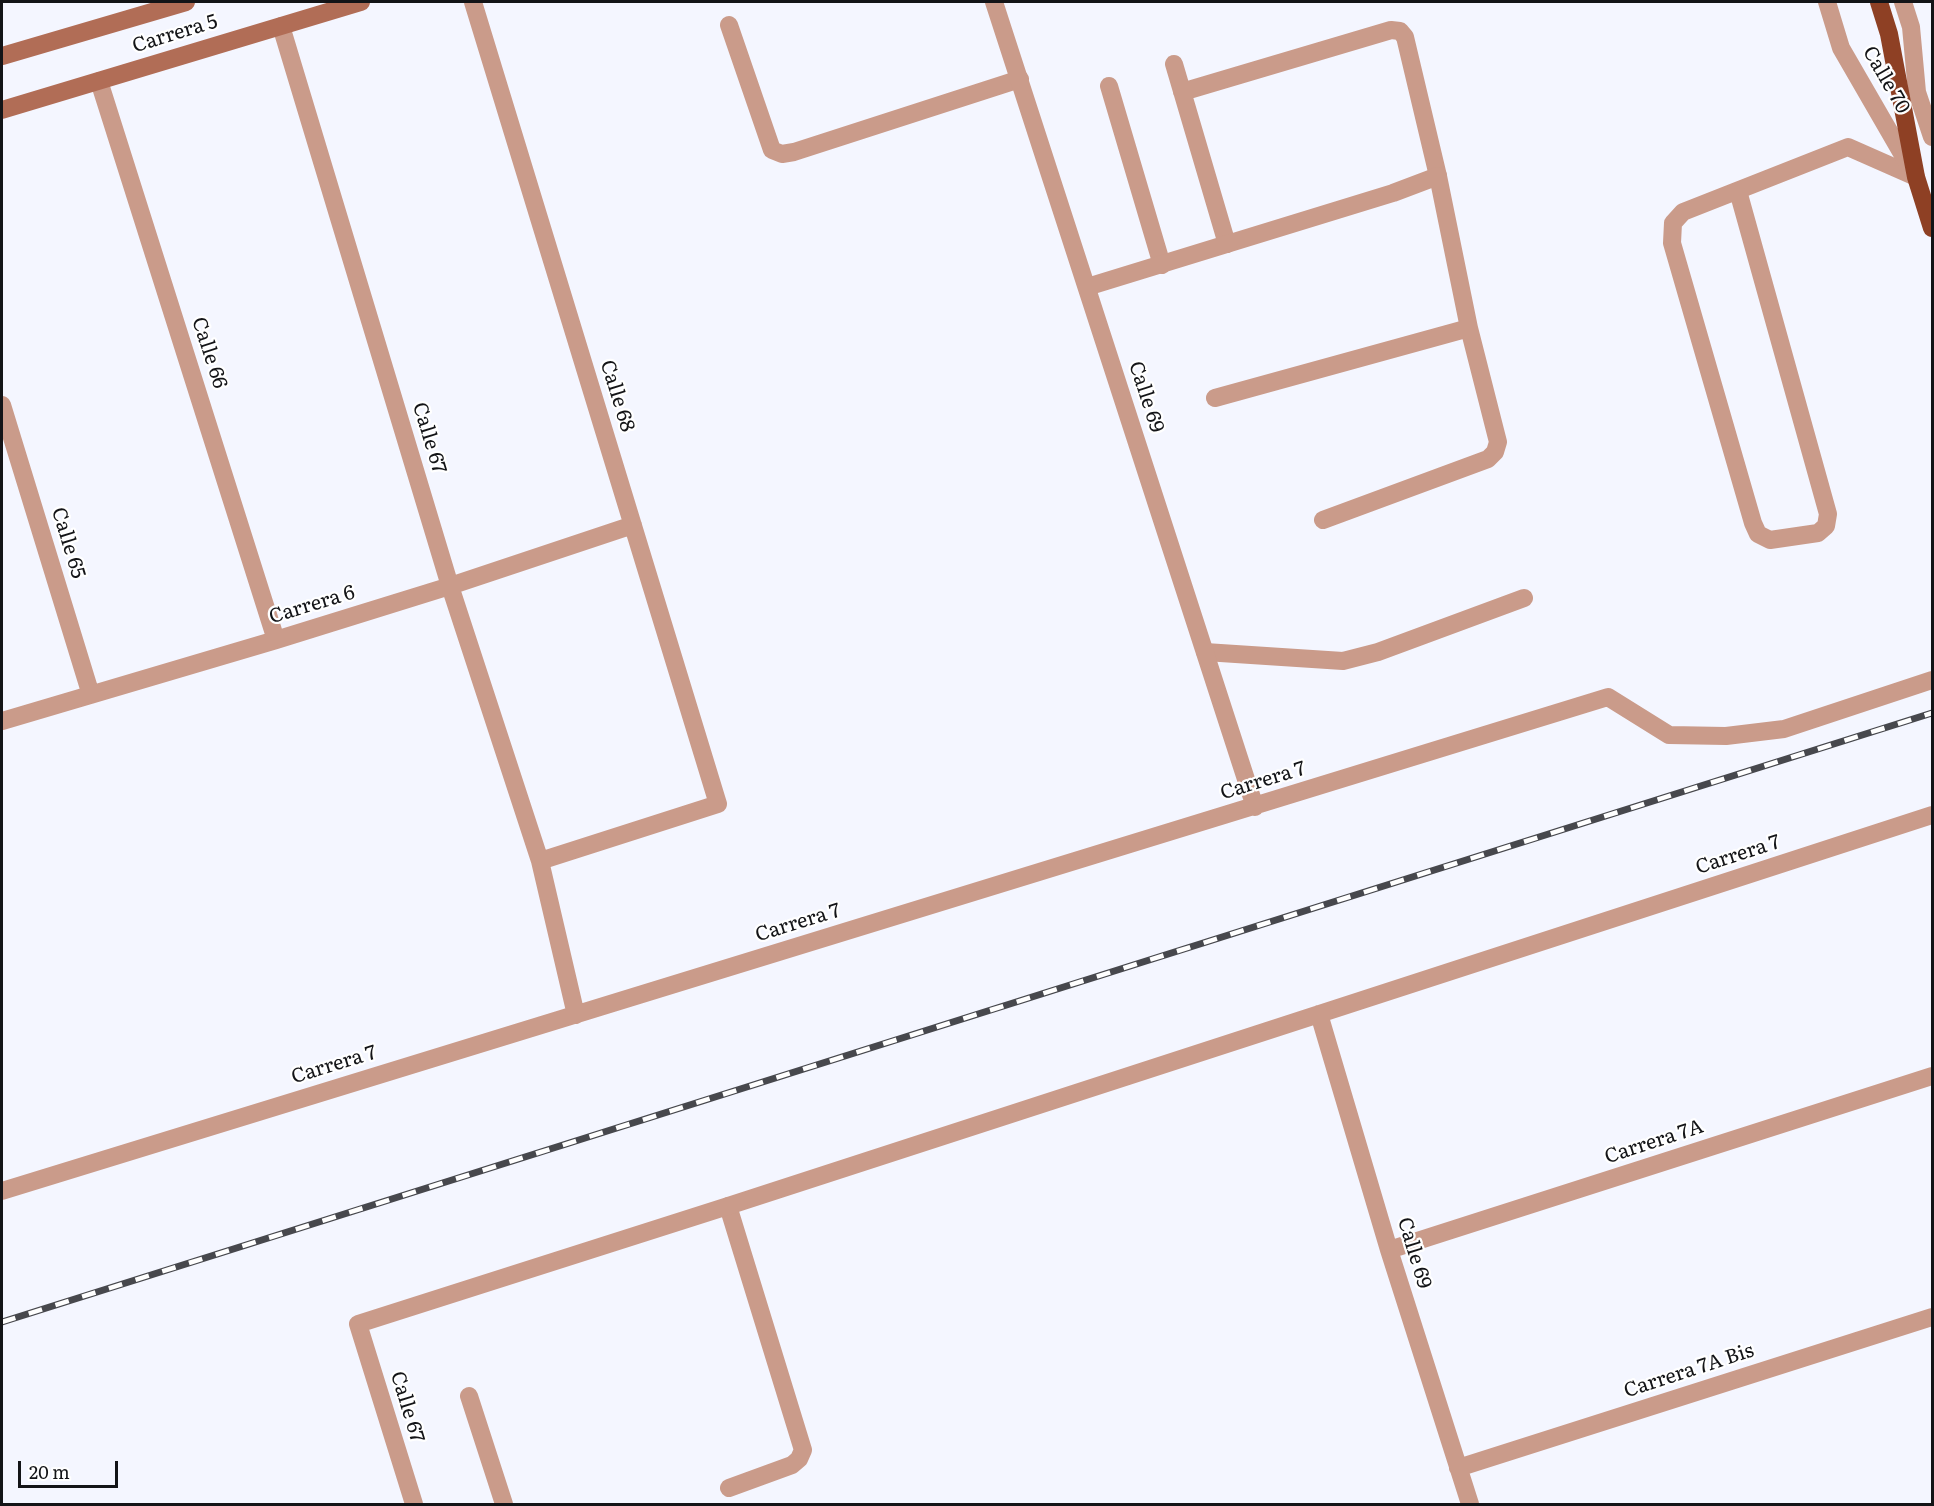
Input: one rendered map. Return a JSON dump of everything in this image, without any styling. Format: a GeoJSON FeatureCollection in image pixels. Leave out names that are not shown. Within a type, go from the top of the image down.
{"type":"FeatureCollection","features":[{"type":"Feature","properties":{"kind":"highway"},"geometry":{"type":"LineString","coordinates":[[1879,2],[1889,34],[1916,177],[1932,228]]}},
{"type":"Feature","properties":{"kind":"main road","name":"Carrera 5"},"geometry":{"type":"LineString","coordinates":[[2,56],[186,2]]}},
{"type":"Feature","properties":{"kind":"main road","name":"Carrera 5"},"geometry":{"type":"LineString","coordinates":[[2,110],[361,2]]}},
{"type":"Feature","properties":{"kind":"street","name":"Calle 68"},"geometry":{"type":"LineString","coordinates":[[473,2],[718,804],[540,861]]}},
{"type":"Feature","properties":{"kind":"street","name":"Calle 69"},"geometry":{"type":"LineString","coordinates":[[994,2],[1255,807]]}},
{"type":"Feature","properties":{"kind":"street","name":"Calle 70"},"geometry":{"type":"LineString","coordinates":[[1827,2],[1841,48],[1916,177]]}},
{"type":"Feature","properties":{"kind":"street"},"geometry":{"type":"LineString","coordinates":[[1903,2],[1911,27],[1917,92],[1932,137]]}},
{"type":"Feature","properties":{"kind":"street"},"geometry":{"type":"LineString","coordinates":[[729,25],[772,150],[782,154],[1020,80]]}},
{"type":"Feature","properties":{"kind":"street","name":"Calle 67"},"geometry":{"type":"LineString","coordinates":[[281,26],[450,586],[540,861],[576,1015]]}},
{"type":"Feature","properties":{"kind":"street"},"geometry":{"type":"LineString","coordinates":[[1182,92],[1391,30],[1400,31],[1405,37],[1438,176],[1469,328],[1498,442],[1495,452],[1488,459],[1323,520]]}},
{"type":"Feature","properties":{"kind":"street"},"geometry":{"type":"LineString","coordinates":[[1174,64],[1227,244]]}},
{"type":"Feature","properties":{"kind":"street","name":"Calle 66"},"geometry":{"type":"LineString","coordinates":[[99,81],[276,640]]}},
{"type":"Feature","properties":{"kind":"street"},"geometry":{"type":"LineString","coordinates":[[1109,86],[1162,265]]}},
{"type":"Feature","properties":{"kind":"street"},"geometry":{"type":"LineString","coordinates":[[1738,191],[1828,514],[1826,526],[1818,533],[1770,540],[1758,534],[1672,243],[1673,223],[1683,212],[1848,147],[1916,177]]}},
{"type":"Feature","properties":{"kind":"street"},"geometry":{"type":"LineString","coordinates":[[1087,287],[1393,193],[1438,176]]}},
{"type":"Feature","properties":{"kind":"street"},"geometry":{"type":"LineString","coordinates":[[1215,398],[1469,328]]}},
{"type":"Feature","properties":{"kind":"street","name":"Calle 65"},"geometry":{"type":"LineString","coordinates":[[2,405],[91,694]]}},
{"type":"Feature","properties":{"kind":"street","name":"Carrera 6"},"geometry":{"type":"LineString","coordinates":[[2,721],[450,586],[633,525]]}},
{"type":"Feature","properties":{"kind":"street"},"geometry":{"type":"LineString","coordinates":[[1205,652],[1342,661],[1378,652],[1524,598]]}},
{"type":"Feature","properties":{"kind":"street","name":"Carrera 7"},"geometry":{"type":"LineString","coordinates":[[2,1191],[1608,697],[1669,735],[1725,736],[1784,729],[1932,680]]}},
{"type":"Feature","properties":{"kind":"street","name":"Carrera 7"},"geometry":{"type":"LineString","coordinates":[[358,1323],[728,1206],[1932,815]]}},
{"type":"Feature","properties":{"kind":"street","name":"Calle 69"},"geometry":{"type":"LineString","coordinates":[[1319,1014],[1389,1251],[1470,1504]]}},
{"type":"Feature","properties":{"kind":"street","name":"Carrera 7A"},"geometry":{"type":"LineString","coordinates":[[1389,1251],[1932,1076]]}},
{"type":"Feature","properties":{"kind":"street"},"geometry":{"type":"LineString","coordinates":[[728,1206],[803,1450],[800,1459],[792,1465],[729,1488]]}},
{"type":"Feature","properties":{"kind":"street","name":"Carrera 7A Bis"},"geometry":{"type":"LineString","coordinates":[[1458,1468],[1932,1317]]}},
{"type":"Feature","properties":{"kind":"street","name":"Calle 67"},"geometry":{"type":"LineString","coordinates":[[358,1323],[414,1504]]}},
{"type":"Feature","properties":{"kind":"street"},"geometry":{"type":"LineString","coordinates":[[469,1396],[504,1504]]}},
{"type":"Feature","properties":{"kind":"railway"},"geometry":{"type":"LineString","coordinates":[[2,1322],[1932,713]]}}]}
